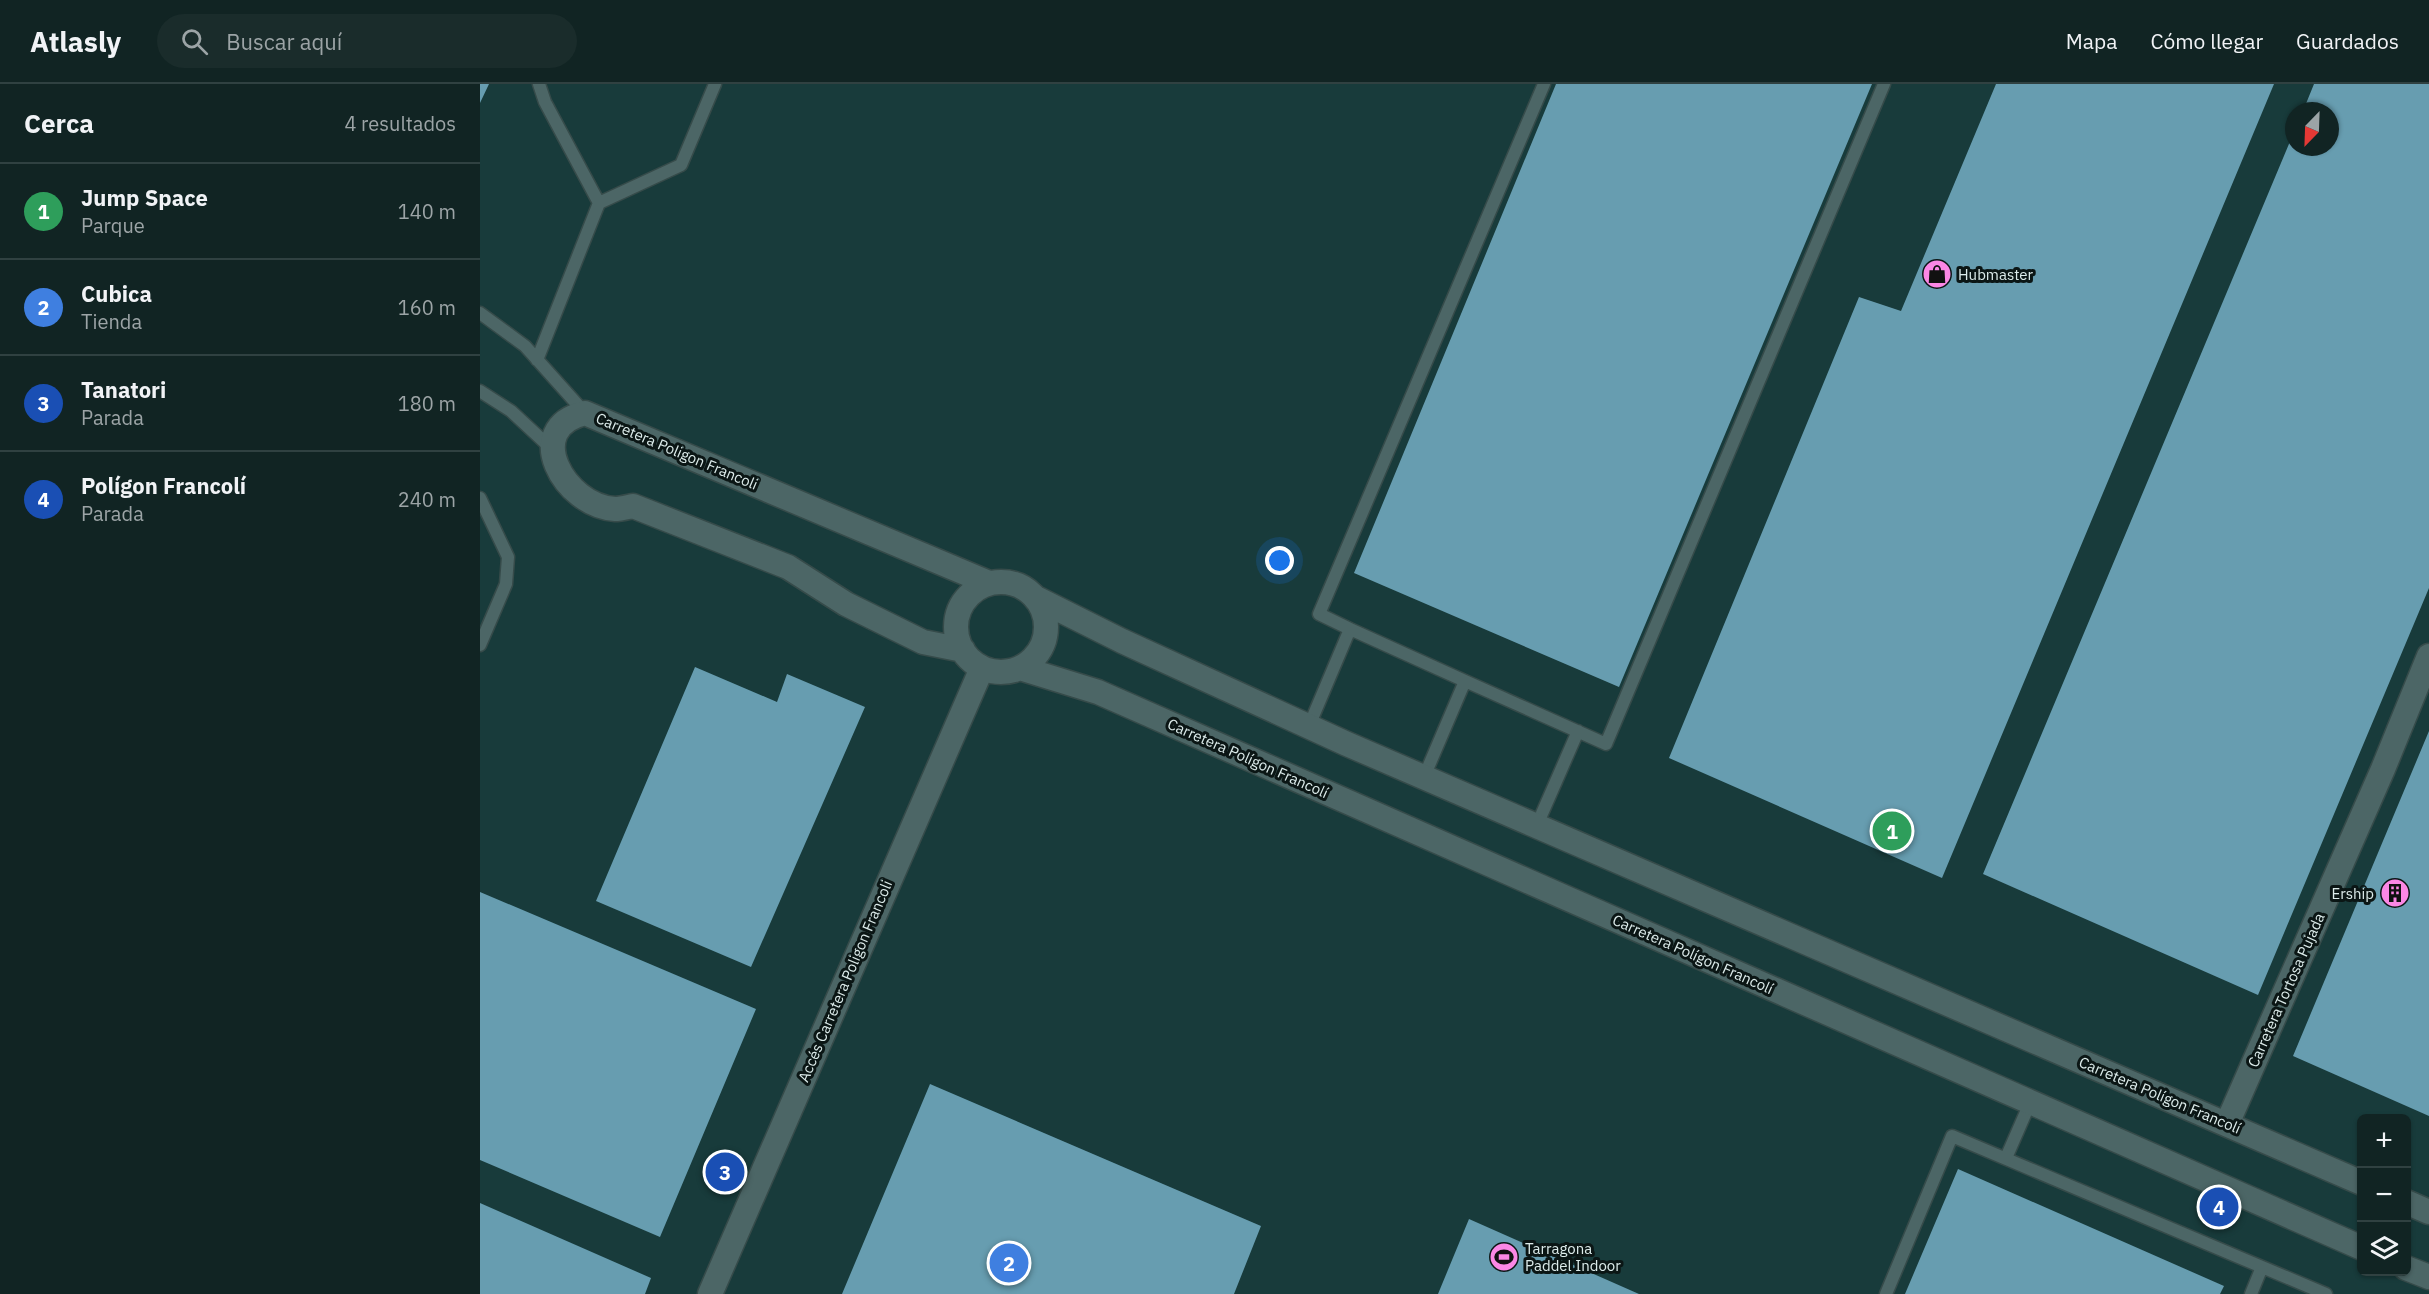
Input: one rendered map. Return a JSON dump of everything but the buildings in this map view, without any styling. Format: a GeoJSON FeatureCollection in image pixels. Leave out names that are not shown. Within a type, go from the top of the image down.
{"type":"FeatureCollection","features":[{"type":"Feature","properties":{"kind":"street","name":"Carretera Poligon Francoli"},"geometry":{"type":"LineString","coordinates":[[553,450],[556,433],[569,417],[585,413],[989,583]]}},
{"type":"Feature","properties":{"kind":"street"},"geometry":{"type":"LineString","coordinates":[[553,450],[556,469],[570,486],[588,500],[614,509],[633,506],[788,567],[846,604],[923,642],[963,650]]}},
{"type":"Feature","properties":{"kind":"street"},"geometry":{"type":"LineString","coordinates":[[1007,582],[1024,587],[1038,599],[1046,618],[1046,638],[1036,656],[1020,668],[998,672],[982,668],[963,650],[956,626],[959,610],[974,590],[989,583],[1007,582]]}},
{"type":"Feature","properties":{"kind":"street","name":"Carretera Polígon Francolí"},"geometry":{"type":"LineString","coordinates":[[1038,599],[1122,641],[1424,777],[2357,1181]]}},
{"type":"Feature","properties":{"kind":"street","name":"Carretera Tortosa Pujada"},"geometry":{"type":"LineString","coordinates":[[2227,1124],[2383,769],[2429,656]]}},
{"type":"Feature","properties":{"kind":"street","name":"Accés Carretera Poligon Francoli"},"geometry":{"type":"LineString","coordinates":[[710,1294],[982,668]]}},
{"type":"Feature","properties":{"kind":"street","name":"Carretera Polígon Francolí"},"geometry":{"type":"LineString","coordinates":[[1020,668],[1098,692],[2357,1246]]}},
{"type":"Feature","properties":{"kind":"street"},"geometry":{"type":"LineString","coordinates":[[2411,1204],[2429,1212]]}},
{"type":"Feature","properties":{"kind":"street"},"geometry":{"type":"LineString","coordinates":[[2411,1270],[2429,1277]]}},
{"type":"Feature","properties":{"kind":"lane"},"geometry":{"type":"LineString","coordinates":[[539,84],[545,102],[599,203]]}},
{"type":"Feature","properties":{"kind":"lane"},"geometry":{"type":"LineString","coordinates":[[537,360],[599,203],[681,165],[716,84]]}},
{"type":"Feature","properties":{"kind":"lane"},"geometry":{"type":"LineString","coordinates":[[1544,84],[1319,614],[1606,744],[1884,84]]}},
{"type":"Feature","properties":{"kind":"lane"},"geometry":{"type":"LineString","coordinates":[[480,313],[525,346],[585,413]]}},
{"type":"Feature","properties":{"kind":"lane"},"geometry":{"type":"LineString","coordinates":[[480,391],[511,411],[553,450]]}},
{"type":"Feature","properties":{"kind":"lane"},"geometry":{"type":"LineString","coordinates":[[480,498],[508,557],[506,584],[480,645]]}},
{"type":"Feature","properties":{"kind":"lane"},"geometry":{"type":"LineString","coordinates":[[1309,726],[1350,629]]}},
{"type":"Feature","properties":{"kind":"lane"},"geometry":{"type":"LineString","coordinates":[[1424,777],[1465,681]]}},
{"type":"Feature","properties":{"kind":"lane"},"geometry":{"type":"LineString","coordinates":[[1537,825],[1578,731]]}},
{"type":"Feature","properties":{"kind":"lane"},"geometry":{"type":"LineString","coordinates":[[2006,1158],[2030,1103]]}},
{"type":"Feature","properties":{"kind":"lane"},"geometry":{"type":"LineString","coordinates":[[1886,1294],[1952,1136],[2326,1294]]}},
{"type":"Feature","properties":{"kind":"lane"},"geometry":{"type":"LineString","coordinates":[[2251,1294],[2262,1267]]}},
{"type":"Feature","properties":{"kind":"shaded area"},"geometry":{"type":"Polygon","coordinates":[[[480,84],[2429,84],[2429,1294],[480,1294],[480,84]]]}},
{"type":"Feature","properties":{"kind":"place","name":"Hubmaster"},"geometry":{"type":"Point","coordinates":[1937,274]}},
{"type":"Feature","properties":{"kind":"place","name":"Jump Space"},"geometry":{"type":"Point","coordinates":[1892,831]}},
{"type":"Feature","properties":{"kind":"place","name":"Ership"},"geometry":{"type":"Point","coordinates":[2395,893]}},
{"type":"Feature","properties":{"kind":"place","name":"Tanatori"},"geometry":{"type":"Point","coordinates":[725,1172]}},
{"type":"Feature","properties":{"kind":"place","name":"Polígon Francolí"},"geometry":{"type":"Point","coordinates":[2219,1207]}},
{"type":"Feature","properties":{"kind":"place","name":"Tarragona Paddel Indoor"},"geometry":{"type":"Point","coordinates":[1504,1257]}},
{"type":"Feature","properties":{"kind":"place","name":"Cubica"},"geometry":{"type":"Point","coordinates":[1009,1263]}}]}
